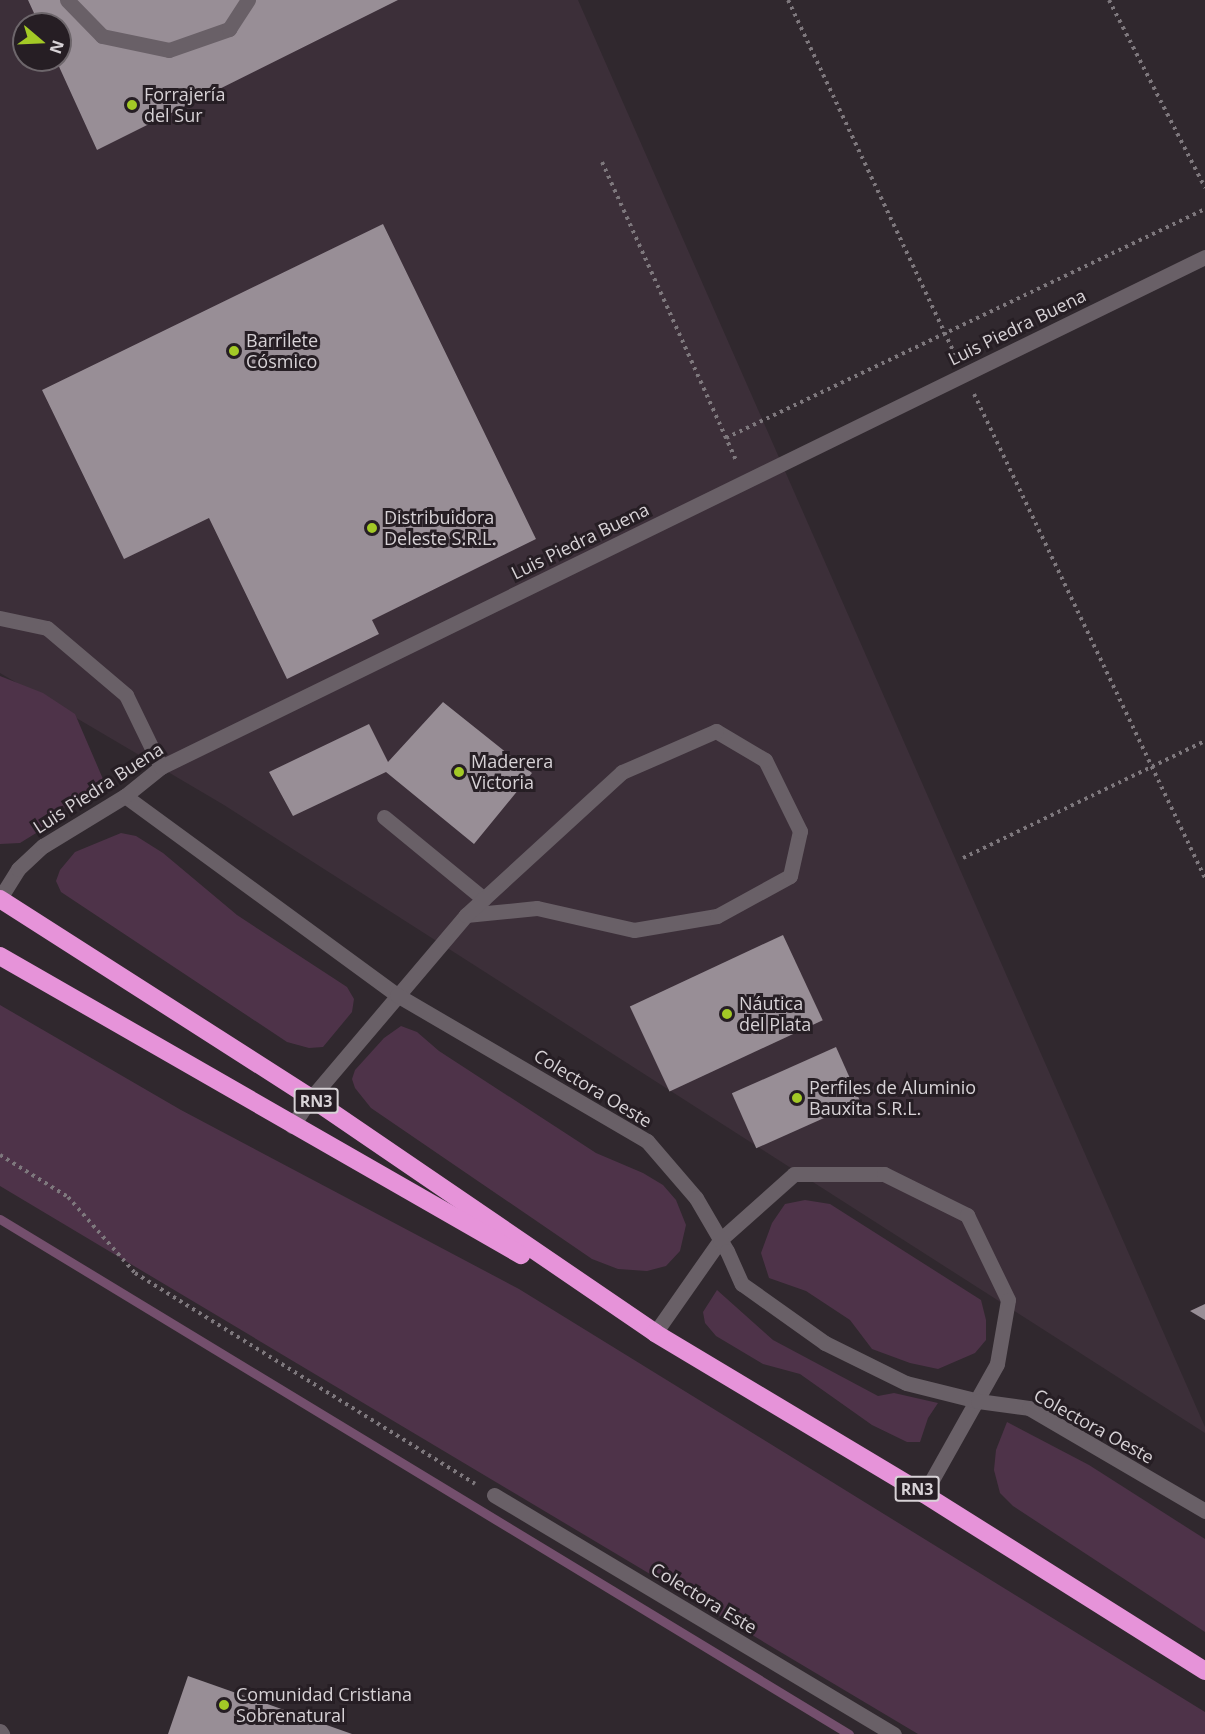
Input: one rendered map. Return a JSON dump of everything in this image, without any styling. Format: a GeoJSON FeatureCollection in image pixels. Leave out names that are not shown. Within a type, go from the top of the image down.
{"type":"FeatureCollection","features":[{"type":"Feature","properties":{"kind":"highway","name":"RN3"},"geometry":{"type":"LineString","coordinates":[[0,898],[311,1098],[625,1314],[924,1494],[1205,1671]]}},
{"type":"Feature","properties":{"kind":"highway","name":"RN3"},"geometry":{"type":"LineString","coordinates":[[0,956],[292,1126],[625,1314]]}},
{"type":"Feature","properties":{"kind":"street"},"geometry":{"type":"LineString","coordinates":[[67,0],[102,36],[170,50],[229,29],[248,0]]}},
{"type":"Feature","properties":{"kind":"street","name":"Luis Piedra Buena"},"geometry":{"type":"LineString","coordinates":[[0,898],[18,869],[44,846],[125,796],[161,767],[1205,257]]}},
{"type":"Feature","properties":{"kind":"street"},"geometry":{"type":"LineString","coordinates":[[0,618],[47,628],[126,695],[161,767]]}},
{"type":"Feature","properties":{"kind":"street"},"geometry":{"type":"LineString","coordinates":[[292,1126],[311,1098],[466,915],[622,772],[716,731],[765,760],[800,831],[790,876],[717,916],[634,930],[537,908],[466,915]]}},
{"type":"Feature","properties":{"kind":"street","name":"Colectora Oeste"},"geometry":{"type":"LineString","coordinates":[[125,796],[397,995],[646,1141],[696,1198],[742,1284],[825,1343],[906,1383],[978,1401],[1029,1408],[1205,1511]]}},
{"type":"Feature","properties":{"kind":"street"},"geometry":{"type":"LineString","coordinates":[[384,817],[484,899]]}},
{"type":"Feature","properties":{"kind":"street"},"geometry":{"type":"LineString","coordinates":[[655,1333],[720,1240],[794,1174],[884,1174],[967,1215],[1008,1300],[997,1364],[924,1494]]}},
{"type":"Feature","properties":{"kind":"street","name":"Colectora Este"},"geometry":{"type":"LineString","coordinates":[[494,1496],[894,1734]]}},
{"type":"Feature","properties":{"kind":"path"},"geometry":{"type":"LineString","coordinates":[[788,0],[1205,878]]}},
{"type":"Feature","properties":{"kind":"path"},"geometry":{"type":"LineString","coordinates":[[1109,0],[1205,188]]}},
{"type":"Feature","properties":{"kind":"path"},"geometry":{"type":"LineString","coordinates":[[602,162],[746,481]]}},
{"type":"Feature","properties":{"kind":"path"},"geometry":{"type":"LineString","coordinates":[[726,438],[1205,209]]}},
{"type":"Feature","properties":{"kind":"path"},"geometry":{"type":"LineString","coordinates":[[963,858],[1205,741]]}},
{"type":"Feature","properties":{"kind":"path"},"geometry":{"type":"LineString","coordinates":[[0,1155],[68,1197],[135,1273],[494,1496]]}},
{"type":"Feature","properties":{"kind":"shaded area"},"geometry":{"type":"Polygon","coordinates":[[[0,0],[578,0],[1205,1427],[1205,1433],[224,805],[0,673],[0,0]]]}},
{"type":"Feature","properties":{"kind":"shaded area"},"geometry":{"type":"Polygon","coordinates":[[[0,676],[43,693],[75,714],[103,779],[96,793],[81,797],[62,809],[41,830],[20,843],[0,844],[0,676]]]}},
{"type":"Feature","properties":{"kind":"shaded area"},"geometry":{"type":"Polygon","coordinates":[[[121,833],[136,836],[163,853],[237,915],[347,987],[354,999],[352,1012],[323,1047],[309,1048],[287,1042],[61,892],[56,881],[60,870],[75,852],[121,833]]]}},
{"type":"Feature","properties":{"kind":"shaded area"},"geometry":{"type":"Polygon","coordinates":[[[0,1005],[181,1110],[519,1289],[1205,1712],[1205,1734],[918,1734],[0,1186],[0,1005]]]}},
{"type":"Feature","properties":{"kind":"shaded area"},"geometry":{"type":"Polygon","coordinates":[[[401,1026],[417,1032],[439,1051],[596,1153],[643,1173],[663,1185],[676,1200],[686,1225],[680,1251],[666,1266],[647,1271],[618,1269],[592,1259],[371,1108],[355,1088],[352,1079],[355,1070],[384,1038],[401,1026]]]}},
{"type":"Feature","properties":{"kind":"shaded area"},"geometry":{"type":"Polygon","coordinates":[[[805,1200],[830,1204],[981,1300],[986,1320],[986,1340],[975,1353],[938,1369],[910,1363],[872,1349],[850,1320],[806,1291],[769,1278],[761,1253],[772,1223],[785,1204],[805,1200]]]}},
{"type":"Feature","properties":{"kind":"shaded area"},"geometry":{"type":"Polygon","coordinates":[[[717,1290],[773,1340],[878,1396],[894,1393],[938,1403],[928,1418],[920,1442],[907,1442],[872,1425],[800,1374],[763,1364],[716,1336],[705,1323],[703,1312],[717,1290]]]}},
{"type":"Feature","properties":{"kind":"shaded area"},"geometry":{"type":"Polygon","coordinates":[[[1007,1422],[1089,1465],[1205,1539],[1205,1632],[1013,1506],[1000,1493],[994,1470],[996,1450],[1007,1422]]]}},
{"type":"Feature","properties":{"kind":"building","name":"Forrajería del Sur"},"geometry":{"type":"Polygon","coordinates":[[[28,0],[398,0],[97,150],[61,72],[72,72],[72,12],[34,12],[28,0]]]}},
{"type":"Feature","properties":{"kind":"building"},"geometry":{"type":"Polygon","coordinates":[[[383,224],[536,539],[372,620],[379,634],[287,679],[209,518],[124,559],[42,390],[383,224]]]}},
{"type":"Feature","properties":{"kind":"building","name":"Maderera Victoria"},"geometry":{"type":"Polygon","coordinates":[[[443,702],[532,773],[474,844],[386,772],[293,816],[269,772],[369,724],[388,762],[443,702]]]}},
{"type":"Feature","properties":{"kind":"building","name":"Náutica del Plata"},"geometry":{"type":"Polygon","coordinates":[[[783,935],[823,1020],[670,1092],[630,1006],[783,935]]]}},
{"type":"Feature","properties":{"kind":"building","name":"Perfiles de Aluminio Bauxita S.R.L."},"geometry":{"type":"Polygon","coordinates":[[[836,1047],[860,1102],[756,1148],[732,1093],[836,1047]]]}},
{"type":"Feature","properties":{"kind":"building"},"geometry":{"type":"Polygon","coordinates":[[[1205,1304],[1205,1320],[1190,1311],[1205,1304]]]}},
{"type":"Feature","properties":{"kind":"building","name":"Comunidad Cristiana Sobrenatural"},"geometry":{"type":"Polygon","coordinates":[[[188,1676],[352,1734],[168,1734],[188,1676]]]}},
{"type":"Feature","properties":{"kind":"waterway"},"geometry":{"type":"LineString","coordinates":[[0,1219],[849,1734]]}},
{"type":"Feature","properties":{"kind":"place","name":"Forrajería del Sur"},"geometry":{"type":"Point","coordinates":[132,105]}},
{"type":"Feature","properties":{"kind":"place","name":"Barrilete Cósmico"},"geometry":{"type":"Point","coordinates":[234,351]}},
{"type":"Feature","properties":{"kind":"place","name":"Distribuidora Deleste S.R.L."},"geometry":{"type":"Point","coordinates":[372,528]}},
{"type":"Feature","properties":{"kind":"place","name":"Maderera Victoria"},"geometry":{"type":"Point","coordinates":[459,772]}},
{"type":"Feature","properties":{"kind":"place","name":"Náutica del Plata"},"geometry":{"type":"Point","coordinates":[727,1014]}},
{"type":"Feature","properties":{"kind":"place","name":"Perfiles de Aluminio Bauxita S.R.L."},"geometry":{"type":"Point","coordinates":[797,1098]}},
{"type":"Feature","properties":{"kind":"place","name":"Comunidad Cristiana Sobrenatural"},"geometry":{"type":"Point","coordinates":[224,1705]}}]}
